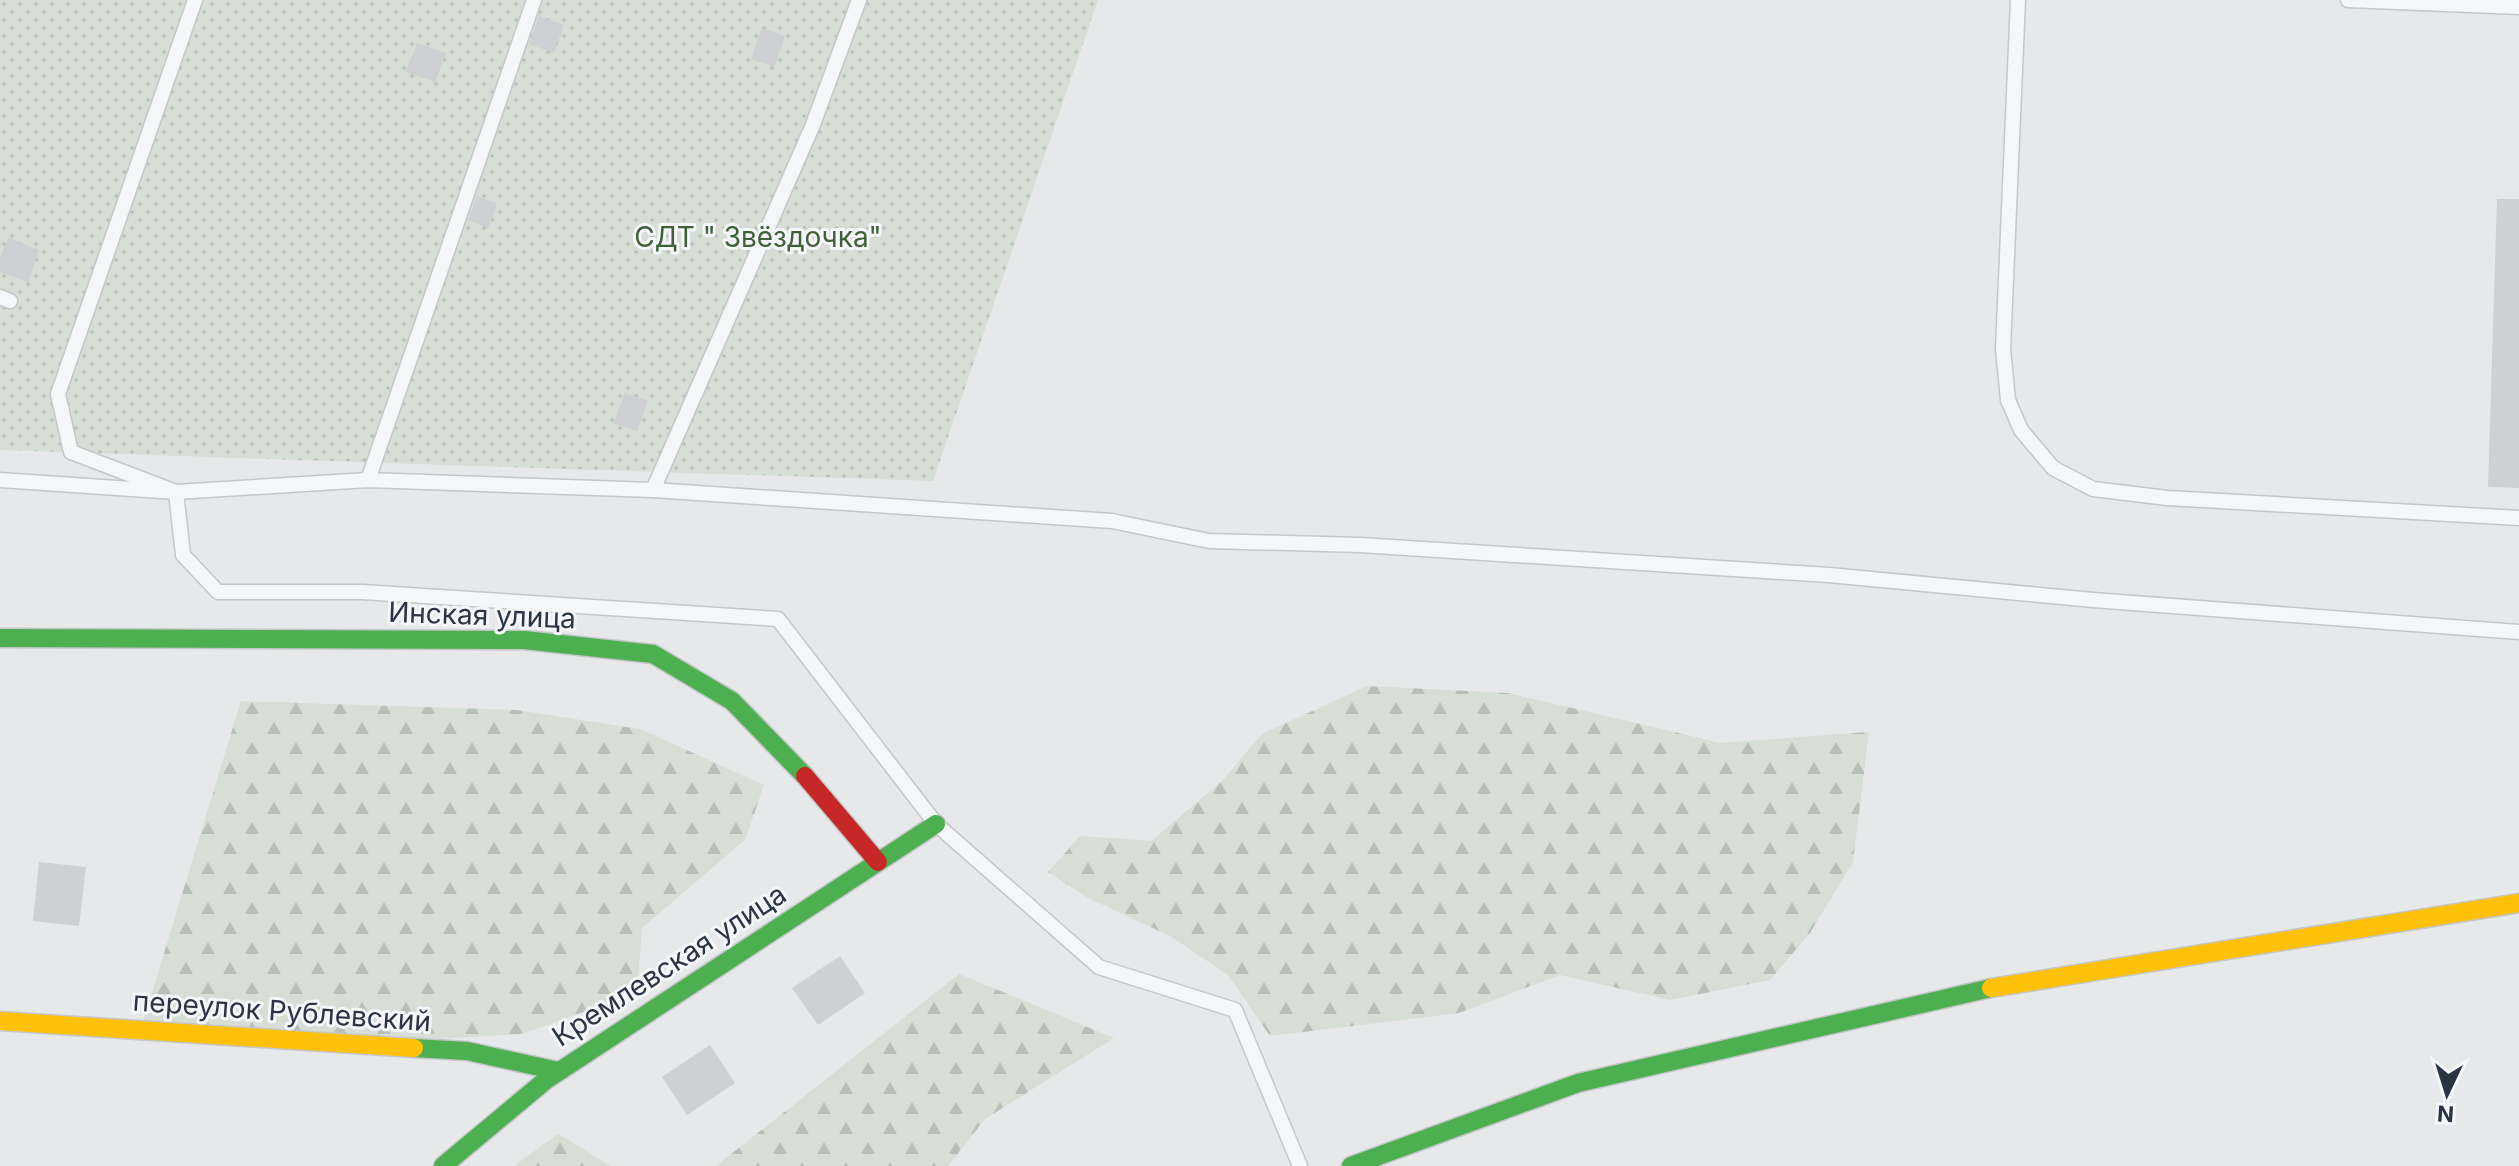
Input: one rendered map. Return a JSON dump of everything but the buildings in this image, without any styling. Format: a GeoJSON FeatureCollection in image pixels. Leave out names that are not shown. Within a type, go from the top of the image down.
{"type":"FeatureCollection","features":[{"type":"Feature","properties":{"kind":"street","name":"Инская улица"},"geometry":{"type":"LineString","coordinates":[[0,638],[524,640],[653,654],[732,701],[814,785],[878,862]]}},
{"type":"Feature","properties":{"kind":"street","name":"Кремлевская улица"},"geometry":{"type":"LineString","coordinates":[[443,1166],[558,1071],[936,824]]}},
{"type":"Feature","properties":{"kind":"street"},"geometry":{"type":"LineString","coordinates":[[1351,1166],[1578,1083],[1952,994],[2519,903]]}},
{"type":"Feature","properties":{"kind":"street","name":"переулок Рублевский"},"geometry":{"type":"LineString","coordinates":[[0,1021],[467,1051],[558,1071]]}},
{"type":"Feature","properties":{"kind":"lane"},"geometry":{"type":"LineString","coordinates":[[176,492],[71,452],[58,394],[195,0]]}},
{"type":"Feature","properties":{"kind":"lane"},"geometry":{"type":"LineString","coordinates":[[368,480],[534,0]]}},
{"type":"Feature","properties":{"kind":"lane"},"geometry":{"type":"LineString","coordinates":[[653,490],[812,127],[859,0]]}},
{"type":"Feature","properties":{"kind":"lane"},"geometry":{"type":"LineString","coordinates":[[2018,0],[2003,349],[2008,400],[2021,430],[2053,468],[2093,489],[2167,498],[2519,518]]}},
{"type":"Feature","properties":{"kind":"lane"},"geometry":{"type":"LineString","coordinates":[[2348,0],[2519,7]]}},
{"type":"Feature","properties":{"kind":"lane"},"geometry":{"type":"LineString","coordinates":[[0,480],[176,492],[368,480],[653,490],[1097,520],[1209,541],[1360,545],[1829,575],[2093,600],[2519,632]]}},
{"type":"Feature","properties":{"kind":"lane"},"geometry":{"type":"LineString","coordinates":[[176,492],[183,555],[218,592],[362,592],[778,619],[936,824],[1099,967],[1235,1010],[1300,1166]]}},
{"type":"Feature","properties":{"kind":"green space","name":"СДТ \" Звёздочка\""},"geometry":{"type":"Polygon","coordinates":[[[0,0],[1098,0],[933,481],[0,450],[0,0]]]}},
{"type":"Feature","properties":{"kind":"green space"},"geometry":{"type":"Polygon","coordinates":[[[1367,686],[1508,693],[1721,743],[1869,732],[1853,862],[1810,933],[1770,980],[1670,1000],[1560,975],[1459,1013],[1270,1036],[1228,975],[1170,936],[1088,898],[1048,872],[1080,836],[1151,841],[1222,781],[1262,734],[1367,686]]]}},
{"type":"Feature","properties":{"kind":"green space"},"geometry":{"type":"Polygon","coordinates":[[[241,701],[516,710],[640,729],[764,785],[745,840],[642,928],[637,993],[522,1034],[345,1044],[143,1022],[241,701]]]}},
{"type":"Feature","properties":{"kind":"green space"},"geometry":{"type":"Polygon","coordinates":[[[959,974],[1114,1038],[985,1119],[948,1166],[716,1166],[959,974]]]}},
{"type":"Feature","properties":{"kind":"green space"},"geometry":{"type":"Polygon","coordinates":[[[558,1134],[611,1166],[514,1166],[558,1134]]]}},
{"type":"Feature","properties":{"kind":"traffic: fast"},"geometry":{"type":"LineString","coordinates":[[0,638],[524,640],[653,654],[732,701],[805,776]]}},
{"type":"Feature","properties":{"kind":"traffic: fast"},"geometry":{"type":"LineString","coordinates":[[443,1166],[546,1080],[936,824]]}},
{"type":"Feature","properties":{"kind":"traffic: fast"},"geometry":{"type":"LineString","coordinates":[[1351,1166],[1578,1083],[1991,988]]}},
{"type":"Feature","properties":{"kind":"traffic: fast"},"geometry":{"type":"LineString","coordinates":[[414,1048],[467,1051],[558,1071]]}},
{"type":"Feature","properties":{"kind":"traffic: slow"},"geometry":{"type":"LineString","coordinates":[[1991,988],[2519,903]]}},
{"type":"Feature","properties":{"kind":"traffic: slow"},"geometry":{"type":"LineString","coordinates":[[0,1021],[414,1048]]}},
{"type":"Feature","properties":{"kind":"traffic: jam"},"geometry":{"type":"LineString","coordinates":[[805,776],[878,862]]}}]}
